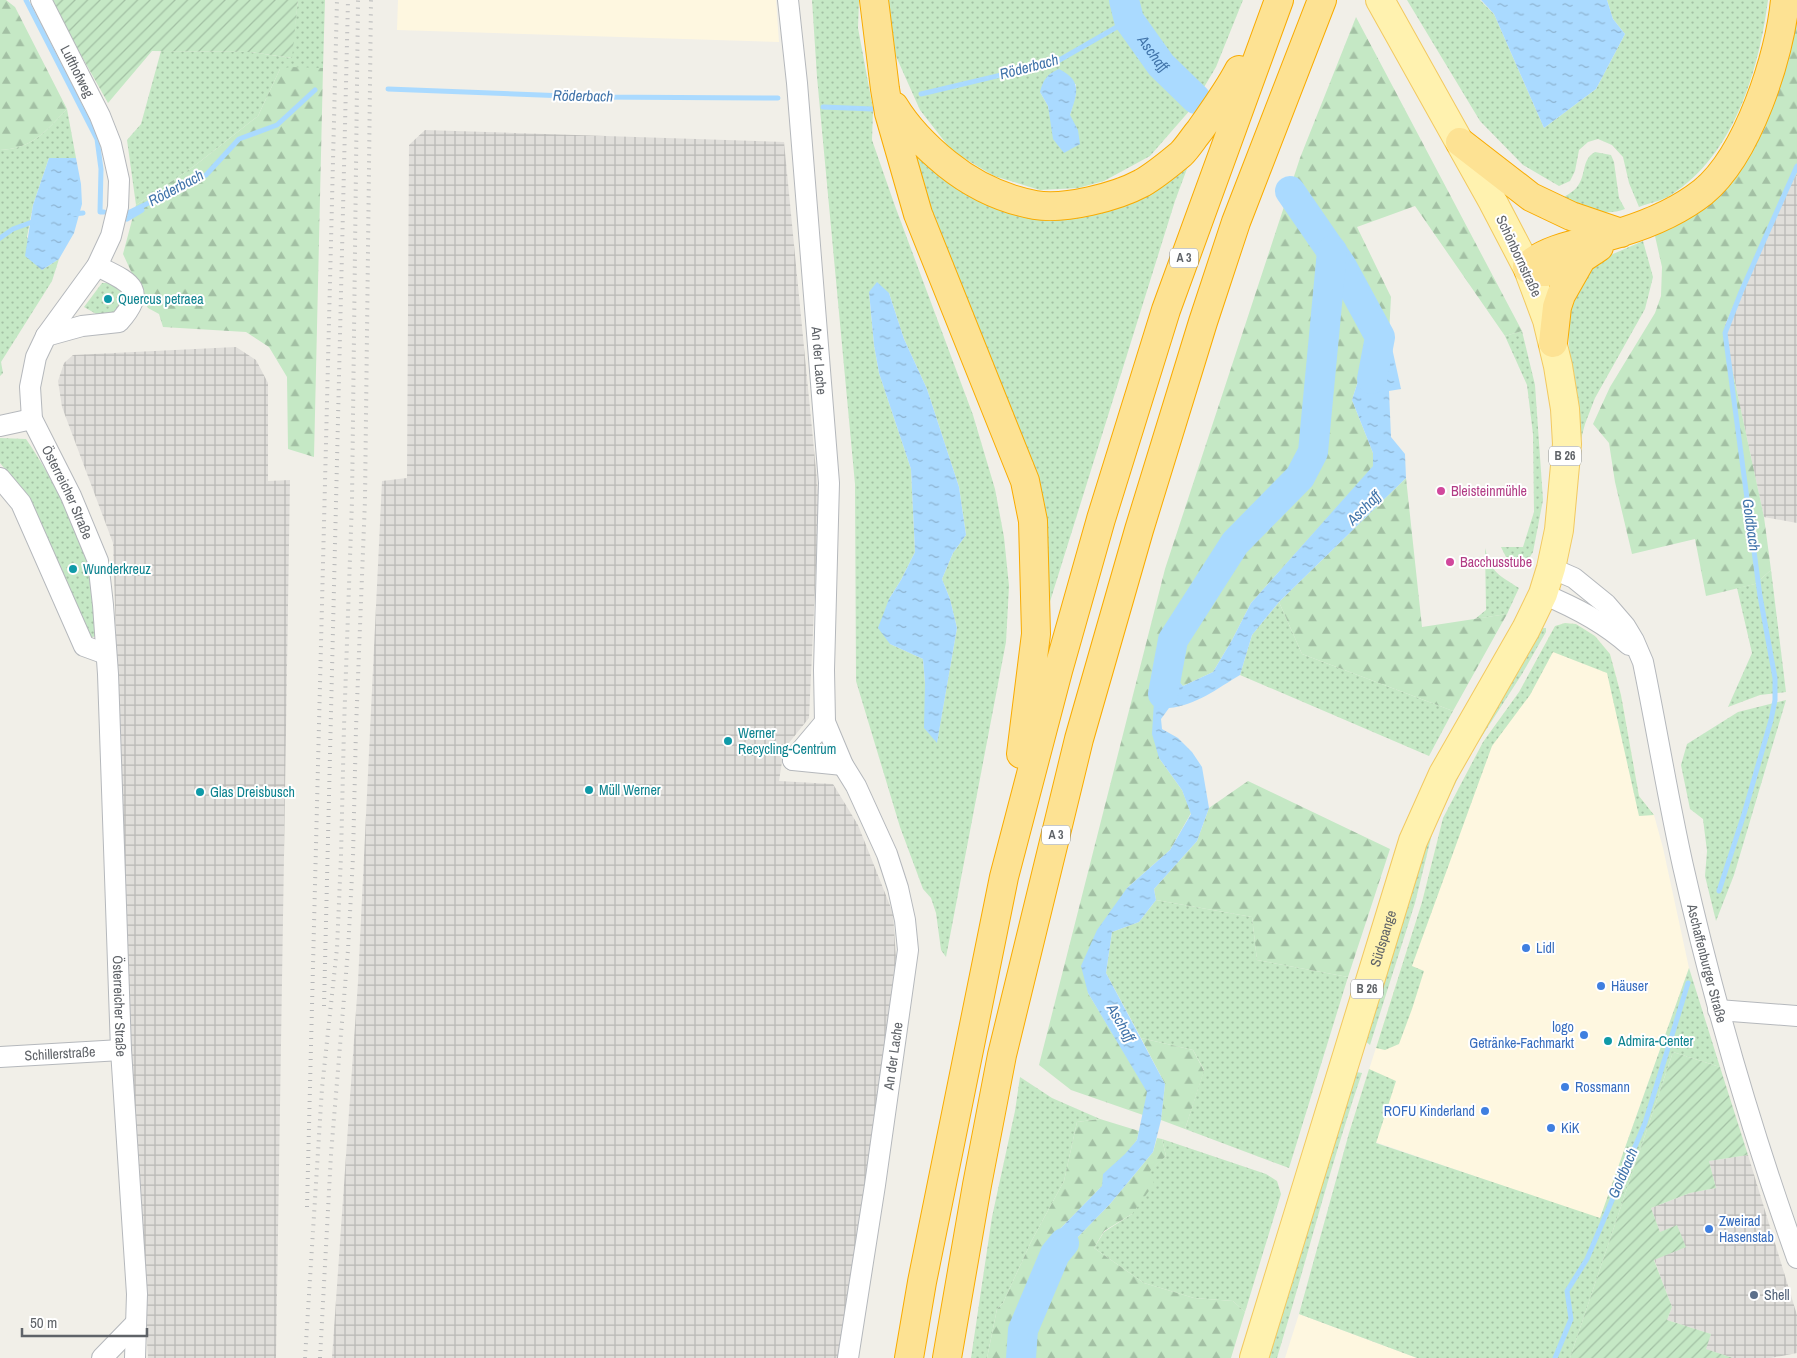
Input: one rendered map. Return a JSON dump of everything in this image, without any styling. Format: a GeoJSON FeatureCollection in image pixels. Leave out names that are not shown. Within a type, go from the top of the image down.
{"type":"FeatureCollection","features":[{"type":"Feature","properties":{"kind":"highway"},"geometry":{"type":"LineString","coordinates":[[874,0],[889,113],[918,214],[1025,481],[1032,520],[1036,634],[1004,877]]}},
{"type":"Feature","properties":{"kind":"highway"},"geometry":{"type":"LineString","coordinates":[[885,89],[903,120],[922,144],[961,175],[980,187],[1008,198],[1037,206],[1065,205],[1092,200],[1118,193],[1142,183],[1183,152],[1224,96],[1278,0]]}},
{"type":"Feature","properties":{"kind":"highway","name":"A 3"},"geometry":{"type":"LineString","coordinates":[[909,1358],[922,1282],[1004,877],[1058,671],[1093,548],[1166,310],[1278,0]]}},
{"type":"Feature","properties":{"kind":"highway","name":"A 3"},"geometry":{"type":"LineString","coordinates":[[947,1358],[977,1184],[1002,1055],[1079,739],[1139,530],[1206,312],[1236,222],[1322,0]]}},
{"type":"Feature","properties":{"kind":"highway"},"geometry":{"type":"LineString","coordinates":[[1621,233],[1565,269],[1551,274],[1539,273],[1528,268],[1536,258],[1551,252],[1621,233],[1679,209],[1704,191],[1725,168],[1743,138],[1760,101],[1773,59],[1785,0]]}},
{"type":"Feature","properties":{"kind":"highway"},"geometry":{"type":"LineString","coordinates":[[1460,142],[1531,196],[1570,216],[1621,233]]}},
{"type":"Feature","properties":{"kind":"highway"},"geometry":{"type":"LineString","coordinates":[[1553,344],[1557,308],[1561,295],[1582,258]]}},
{"type":"Feature","properties":{"kind":"main road","name":"Schönbornstraße"},"geometry":{"type":"LineString","coordinates":[[1380,0],[1528,268],[1547,320],[1558,366],[1565,409],[1567,444],[1559,530],[1551,568]]}},
{"type":"Feature","properties":{"kind":"main road","name":"Südspange"},"geometry":{"type":"LineString","coordinates":[[1254,1358],[1413,841],[1443,774],[1526,629],[1543,594],[1551,568]]}},
{"type":"Feature","properties":{"kind":"street","name":"Lufthofweg"},"geometry":{"type":"LineString","coordinates":[[41,0],[100,116],[111,144]]}},
{"type":"Feature","properties":{"kind":"street","name":"An der Lache"},"geometry":{"type":"LineString","coordinates":[[788,0],[798,93],[829,482],[824,670],[825,722],[843,765],[856,786],[887,854],[898,888],[905,920],[908,950],[875,1185],[848,1358]]}},
{"type":"Feature","properties":{"kind":"street","name":"Österreicher Straße"},"geometry":{"type":"LineString","coordinates":[[111,144],[119,180],[118,207],[111,236],[98,266],[46,336],[36,357],[30,387],[32,419],[72,496],[98,561],[106,654],[121,1050],[137,1294],[135,1358]]}},
{"type":"Feature","properties":{"kind":"street"},"geometry":{"type":"LineString","coordinates":[[46,336],[82,326],[119,322],[131,308],[135,295],[128,282],[98,266]]}},
{"type":"Feature","properties":{"kind":"street"},"geometry":{"type":"LineString","coordinates":[[0,426],[32,419]]}},
{"type":"Feature","properties":{"kind":"street"},"geometry":{"type":"LineString","coordinates":[[0,478],[21,503],[84,646],[106,654]]}},
{"type":"Feature","properties":{"kind":"street","name":"Aschaffenburger Straße"},"geometry":{"type":"LineString","coordinates":[[1551,568],[1574,578],[1606,604],[1626,626],[1643,662],[1684,869],[1718,1010],[1772,1187],[1797,1258]]}},
{"type":"Feature","properties":{"kind":"street"},"geometry":{"type":"LineString","coordinates":[[1543,594],[1606,625],[1643,662]]}},
{"type":"Feature","properties":{"kind":"street"},"geometry":{"type":"LineString","coordinates":[[825,722],[793,760],[843,765]]}},
{"type":"Feature","properties":{"kind":"street"},"geometry":{"type":"LineString","coordinates":[[1718,1010],[1797,1016]]}},
{"type":"Feature","properties":{"kind":"street","name":"Schillerstraße"},"geometry":{"type":"LineString","coordinates":[[0,1057],[121,1050]]}},
{"type":"Feature","properties":{"kind":"street"},"geometry":{"type":"LineString","coordinates":[[102,1358],[135,1324]]}},
{"type":"Feature","properties":{"kind":"shaded area"},"geometry":{"type":"Polygon","coordinates":[[[398,0],[776,0],[779,42],[397,30],[398,0]]]}},
{"type":"Feature","properties":{"kind":"shaded area"},"geometry":{"type":"Polygon","coordinates":[[[425,130],[784,142],[819,501],[809,718],[784,749],[779,781],[833,784],[858,825],[893,913],[896,958],[841,1358],[332,1358],[358,982],[382,481],[407,478],[409,145],[425,130]]]}},
{"type":"Feature","properties":{"kind":"shaded area"},"geometry":{"type":"Polygon","coordinates":[[[1797,173],[1797,523],[1764,517],[1728,350],[1725,325],[1766,232],[1797,173]]]}},
{"type":"Feature","properties":{"kind":"shaded area"},"geometry":{"type":"Polygon","coordinates":[[[236,347],[256,360],[268,383],[268,481],[290,480],[276,1358],[148,1358],[129,1053],[113,543],[62,407],[58,381],[64,363],[73,355],[236,347]]]}},
{"type":"Feature","properties":{"kind":"shaded area","name":"Admira-Center"},"geometry":{"type":"Polygon","coordinates":[[[1565,623],[1576,624],[1595,636],[1610,654],[1621,695],[1639,796],[1654,815],[1689,968],[1600,1219],[1349,1133],[1422,902],[1443,818],[1483,742],[1519,692],[1555,626],[1565,623]]]}},
{"type":"Feature","properties":{"kind":"shaded area"},"geometry":{"type":"Polygon","coordinates":[[[1748,1155],[1797,1315],[1797,1353],[1771,1358],[1733,1358],[1705,1349],[1711,1334],[1667,1320],[1672,1307],[1654,1259],[1685,1247],[1660,1232],[1651,1208],[1690,1193],[1716,1188],[1709,1161],[1748,1155]]]}},
{"type":"Feature","properties":{"kind":"shaded area"},"geometry":{"type":"Polygon","coordinates":[[[1299,1314],[1417,1358],[1285,1358],[1299,1314]]]}},
{"type":"Feature","properties":{"kind":"green space"},"geometry":{"type":"Polygon","coordinates":[[[0,0],[6,0],[15,7],[67,109],[45,131],[30,142],[11,149],[0,150],[0,0]]]}},
{"type":"Feature","properties":{"kind":"green space"},"geometry":{"type":"Polygon","coordinates":[[[50,0],[298,0],[292,58],[250,52],[152,51],[108,103],[50,0]]]}},
{"type":"Feature","properties":{"kind":"green space"},"geometry":{"type":"Polygon","coordinates":[[[298,0],[325,0],[323,68],[280,69],[258,116],[193,167],[136,205],[127,140],[141,124],[161,51],[250,52],[291,58],[298,0]]]}},
{"type":"Feature","properties":{"kind":"green space"},"geometry":{"type":"Polygon","coordinates":[[[812,0],[859,0],[858,28],[873,109],[872,140],[973,415],[995,489],[1004,537],[1009,586],[1006,642],[946,957],[941,950],[936,913],[931,898],[923,889],[900,827],[856,681],[855,484],[817,77],[812,0]],[[869,292],[874,345],[879,373],[911,469],[915,552],[889,599],[890,644],[923,659],[925,683],[937,742],[957,628],[950,599],[942,579],[953,553],[966,535],[959,487],[927,389],[904,339],[889,293],[869,292]]]}},
{"type":"Feature","properties":{"kind":"green space"},"geometry":{"type":"Polygon","coordinates":[[[887,0],[1243,0],[1216,67],[1191,109],[1150,156],[1104,181],[1078,188],[1040,190],[994,176],[952,151],[920,110],[895,54],[887,0]],[[1076,84],[1040,92],[1048,106],[1050,116],[1070,115],[1076,94],[1076,84]]]}},
{"type":"Feature","properties":{"kind":"green space"},"geometry":{"type":"Polygon","coordinates":[[[1407,0],[1480,0],[1494,14],[1544,128],[1596,89],[1625,34],[1613,19],[1607,0],[1768,0],[1764,27],[1750,82],[1740,109],[1727,134],[1711,158],[1693,178],[1671,195],[1639,207],[1629,183],[1623,157],[1612,145],[1598,139],[1588,142],[1579,150],[1575,171],[1570,181],[1559,186],[1523,165],[1480,121],[1407,0]]]}},
{"type":"Feature","properties":{"kind":"green space"},"geometry":{"type":"Polygon","coordinates":[[[1797,0],[1797,173],[1766,232],[1725,325],[1728,350],[1764,517],[1771,570],[1755,584],[1706,596],[1695,539],[1632,554],[1615,482],[1609,443],[1593,424],[1610,387],[1655,313],[1661,296],[1662,267],[1655,236],[1706,207],[1729,181],[1797,0]]]}},
{"type":"Feature","properties":{"kind":"green space"},"geometry":{"type":"Polygon","coordinates":[[[1356,17],[1522,331],[1505,336],[1415,206],[1357,227],[1391,297],[1389,334],[1370,343],[1352,400],[1373,453],[1374,466],[1251,603],[1213,672],[1183,686],[1174,677],[1173,666],[1166,659],[1155,684],[1159,758],[1182,790],[1191,813],[1170,850],[1127,888],[1088,993],[1148,1092],[1143,1115],[1071,1090],[1039,1065],[1165,569],[1300,158],[1356,17]]]}},
{"type":"Feature","properties":{"kind":"green space"},"geometry":{"type":"Polygon","coordinates":[[[290,67],[323,68],[314,457],[288,449],[287,377],[269,347],[246,332],[163,327],[159,314],[148,308],[123,254],[136,205],[193,167],[258,116],[280,69],[290,67]]]}},
{"type":"Feature","properties":{"kind":"green space"},"geometry":{"type":"Polygon","coordinates":[[[67,109],[76,158],[49,158],[33,205],[27,237],[42,270],[59,259],[52,281],[1,362],[3,373],[0,376],[0,150],[11,149],[30,142],[45,131],[67,109]]]}},
{"type":"Feature","properties":{"kind":"green space"},"geometry":{"type":"Polygon","coordinates":[[[905,136],[926,162],[977,200],[1035,217],[1191,158],[1175,201],[1043,624],[1045,584],[905,136]]]}},
{"type":"Feature","properties":{"kind":"green space"},"geometry":{"type":"Polygon","coordinates":[[[1595,152],[1611,155],[1614,162],[1619,198],[1625,209],[1616,212],[1598,211],[1554,195],[1564,197],[1576,188],[1581,180],[1588,158],[1595,152]]]}},
{"type":"Feature","properties":{"kind":"green space"},"geometry":{"type":"Polygon","coordinates":[[[1643,241],[1653,277],[1645,309],[1595,398],[1585,424],[1577,454],[1573,532],[1570,532],[1575,402],[1569,347],[1568,300],[1581,274],[1606,257],[1643,241]]]}},
{"type":"Feature","properties":{"kind":"green space"},"geometry":{"type":"Polygon","coordinates":[[[102,283],[111,283],[117,286],[125,300],[112,315],[98,315],[84,307],[102,283]]]}},
{"type":"Feature","properties":{"kind":"green space"},"geometry":{"type":"Polygon","coordinates":[[[1522,331],[1535,385],[1543,500],[1533,552],[1528,560],[1521,562],[1508,561],[1501,547],[1523,547],[1534,512],[1533,434],[1527,385],[1505,336],[1522,331]]]}},
{"type":"Feature","properties":{"kind":"green space"},"geometry":{"type":"Polygon","coordinates":[[[0,438],[26,439],[48,474],[68,513],[84,553],[95,593],[98,635],[88,639],[21,488],[0,463],[0,438]]]}},
{"type":"Feature","properties":{"kind":"green space"},"geometry":{"type":"Polygon","coordinates":[[[1406,478],[1422,627],[1507,614],[1453,711],[1302,654],[1279,602],[1406,478]]]}},
{"type":"Feature","properties":{"kind":"green space"},"geometry":{"type":"Polygon","coordinates":[[[1485,548],[1493,568],[1506,580],[1519,588],[1507,614],[1475,619],[1486,610],[1485,548]]]}},
{"type":"Feature","properties":{"kind":"green space"},"geometry":{"type":"Polygon","coordinates":[[[1771,570],[1786,692],[1760,695],[1728,707],[1752,653],[1737,588],[1755,584],[1771,570]]]}},
{"type":"Feature","properties":{"kind":"green space"},"geometry":{"type":"Polygon","coordinates":[[[1279,602],[1302,654],[1453,711],[1429,756],[1240,675],[1252,635],[1279,602]]]}},
{"type":"Feature","properties":{"kind":"green space"},"geometry":{"type":"Polygon","coordinates":[[[1565,623],[1576,624],[1595,636],[1610,654],[1621,695],[1639,796],[1654,815],[1639,816],[1607,673],[1553,652],[1530,695],[1492,746],[1412,966],[1424,971],[1399,1044],[1385,1050],[1376,1048],[1422,902],[1443,818],[1483,742],[1519,692],[1555,626],[1565,623]]]}},
{"type":"Feature","properties":{"kind":"green space"},"geometry":{"type":"Polygon","coordinates":[[[1543,628],[1546,628],[1546,632],[1522,674],[1466,761],[1433,830],[1415,903],[1370,1045],[1365,1041],[1420,849],[1473,739],[1519,671],[1543,628]]]}},
{"type":"Feature","properties":{"kind":"green space"},"geometry":{"type":"Polygon","coordinates":[[[1786,700],[1734,875],[1716,921],[1705,876],[1707,851],[1703,819],[1690,809],[1681,765],[1687,744],[1738,712],[1786,700]]]}},
{"type":"Feature","properties":{"kind":"green space"},"geometry":{"type":"Polygon","coordinates":[[[1248,781],[1390,849],[1348,977],[1257,960],[1252,917],[1156,900],[1154,889],[1197,841],[1209,808],[1248,781]]]}},
{"type":"Feature","properties":{"kind":"green space"},"geometry":{"type":"Polygon","coordinates":[[[1156,900],[1252,917],[1257,960],[1348,977],[1289,1168],[1185,1129],[1204,1070],[1193,1050],[1141,1038],[1106,973],[1112,932],[1139,922],[1156,900]]]}},
{"type":"Feature","properties":{"kind":"green space"},"geometry":{"type":"Polygon","coordinates":[[[1689,968],[1720,1067],[1673,1052],[1570,1358],[1417,1358],[1299,1314],[1349,1133],[1369,1069],[1396,1081],[1376,1143],[1600,1218],[1689,968]]]}},
{"type":"Feature","properties":{"kind":"green space"},"geometry":{"type":"Polygon","coordinates":[[[1141,1038],[1193,1050],[1204,1071],[1185,1129],[1161,1120],[1165,1084],[1141,1038]]]}},
{"type":"Feature","properties":{"kind":"green space"},"geometry":{"type":"Polygon","coordinates":[[[1673,1052],[1720,1067],[1748,1155],[1709,1161],[1716,1188],[1690,1193],[1651,1208],[1660,1232],[1677,1225],[1686,1247],[1654,1260],[1672,1307],[1667,1320],[1711,1334],[1706,1349],[1733,1358],[1570,1358],[1673,1052]]]}},
{"type":"Feature","properties":{"kind":"green space"},"geometry":{"type":"Polygon","coordinates":[[[1356,1072],[1362,1073],[1339,1143],[1277,1358],[1268,1358],[1286,1302],[1337,1118],[1356,1072]]]}},
{"type":"Feature","properties":{"kind":"green space"},"geometry":{"type":"Polygon","coordinates":[[[1020,1077],[1052,1098],[1100,1119],[1077,1122],[1064,1181],[1031,1242],[1003,1303],[997,1309],[987,1358],[971,1358],[992,1217],[1015,1111],[1020,1077]]]}},
{"type":"Feature","properties":{"kind":"green space"},"geometry":{"type":"Polygon","coordinates":[[[1100,1119],[1139,1131],[1137,1140],[1102,1186],[1058,1231],[1053,1278],[1073,1242],[1110,1204],[1153,1152],[1157,1138],[1162,1139],[1166,1156],[1150,1171],[1154,1184],[1132,1214],[1104,1231],[1094,1248],[1144,1283],[1194,1298],[1233,1301],[1245,1312],[1231,1358],[987,1358],[997,1309],[1003,1303],[1031,1242],[1064,1181],[1077,1122],[1100,1119]]]}},
{"type":"Feature","properties":{"kind":"green space"},"geometry":{"type":"Polygon","coordinates":[[[1162,1139],[1266,1174],[1277,1181],[1281,1194],[1245,1312],[1233,1301],[1194,1298],[1144,1283],[1094,1248],[1104,1232],[1132,1214],[1149,1171],[1166,1156],[1162,1139]]]}},
{"type":"Feature","properties":{"kind":"water"},"geometry":{"type":"Polygon","coordinates":[[[1481,0],[1607,0],[1613,19],[1625,34],[1596,89],[1544,128],[1494,14],[1481,0]]]}},
{"type":"Feature","properties":{"kind":"water"},"geometry":{"type":"Polygon","coordinates":[[[1059,69],[1072,78],[1075,83],[1075,101],[1070,115],[1078,130],[1080,144],[1064,153],[1053,139],[1048,106],[1040,92],[1046,78],[1059,69]]]}},
{"type":"Feature","properties":{"kind":"water"},"geometry":{"type":"Polygon","coordinates":[[[49,158],[76,158],[81,184],[82,204],[74,233],[59,259],[42,270],[25,256],[33,205],[49,158]]]}},
{"type":"Feature","properties":{"kind":"water"},"geometry":{"type":"Polygon","coordinates":[[[877,282],[889,293],[904,339],[927,389],[959,487],[966,535],[953,553],[942,579],[950,599],[957,628],[937,743],[924,728],[925,683],[923,659],[890,644],[878,628],[889,599],[915,552],[911,469],[879,373],[874,345],[869,292],[877,282]]]}},
{"type":"Feature","properties":{"kind":"water"},"geometry":{"type":"Polygon","coordinates":[[[1389,334],[1401,389],[1389,391],[1391,437],[1405,454],[1406,478],[1279,602],[1252,635],[1240,675],[1197,700],[1179,707],[1169,708],[1161,719],[1162,729],[1178,738],[1192,752],[1202,767],[1209,808],[1197,841],[1154,889],[1156,900],[1139,922],[1112,932],[1106,973],[1165,1084],[1161,1120],[1153,1152],[1110,1204],[1073,1242],[1053,1278],[1045,1278],[1040,1270],[1058,1231],[1102,1186],[1103,1174],[1137,1140],[1147,1092],[1088,993],[1081,966],[1097,930],[1127,888],[1170,850],[1191,814],[1182,790],[1159,758],[1152,734],[1155,684],[1165,658],[1173,666],[1175,677],[1183,686],[1213,672],[1251,603],[1373,466],[1373,453],[1352,400],[1370,343],[1389,334]]]}},
{"type":"Feature","properties":{"kind":"waterway"},"geometry":{"type":"LineString","coordinates":[[26,0],[97,139],[101,169],[100,212],[104,212]]}},
{"type":"Feature","properties":{"kind":"waterway","name":"Aschaff"},"geometry":{"type":"LineString","coordinates":[[1124,0],[1129,20],[1161,65],[1196,99]]}},
{"type":"Feature","properties":{"kind":"waterway","name":"Röderbach"},"geometry":{"type":"LineString","coordinates":[[921,94],[1056,62],[1129,20]]}},
{"type":"Feature","properties":{"kind":"waterway","name":"Röderbach"},"geometry":{"type":"LineString","coordinates":[[388,89],[592,97],[778,98]]}},
{"type":"Feature","properties":{"kind":"waterway","name":"Röderbach"},"geometry":{"type":"LineString","coordinates":[[128,213],[206,175],[239,139],[277,125],[315,90]]}},
{"type":"Feature","properties":{"kind":"waterway","name":"Röderbach"},"geometry":{"type":"LineString","coordinates":[[823,107],[873,109]]}},
{"type":"Feature","properties":{"kind":"waterway","name":"Goldbach"},"geometry":{"type":"LineString","coordinates":[[1719,891],[1744,814],[1775,700],[1775,678],[1760,596],[1725,333],[1741,292],[1797,166]]}},
{"type":"Feature","properties":{"kind":"waterway","name":"Aschaff"},"geometry":{"type":"LineString","coordinates":[[1290,191],[1341,265],[1380,337],[1372,379]]}},
{"type":"Feature","properties":{"kind":"waterway"},"geometry":{"type":"LineString","coordinates":[[127,219],[142,210]]}},
{"type":"Feature","properties":{"kind":"waterway"},"geometry":{"type":"LineString","coordinates":[[73,214],[83,213]]}},
{"type":"Feature","properties":{"kind":"waterway"},"geometry":{"type":"LineString","coordinates":[[0,238],[13,229],[35,221]]}},
{"type":"Feature","properties":{"kind":"waterway","name":"Aschaff"},"geometry":{"type":"LineString","coordinates":[[1163,694],[1173,640],[1235,543],[1300,477],[1313,452],[1332,251]]}},
{"type":"Feature","properties":{"kind":"waterway","name":"Goldbach"},"geometry":{"type":"LineString","coordinates":[[1555,1358],[1571,1319],[1567,1291],[1587,1259],[1645,1123],[1688,983]]}},
{"type":"Feature","properties":{"kind":"waterway","name":"Aschaff"},"geometry":{"type":"LineString","coordinates":[[1021,1358],[1023,1330],[1055,1254],[1064,1243]]}},
{"type":"Feature","properties":{"kind":"railway"},"geometry":{"type":"LineString","coordinates":[[307,1207],[337,0]]}},
{"type":"Feature","properties":{"kind":"railway"},"geometry":{"type":"LineString","coordinates":[[324,1006],[348,0]]}},
{"type":"Feature","properties":{"kind":"railway"},"geometry":{"type":"LineString","coordinates":[[305,1358],[322,1088],[337,948],[341,856],[352,501],[358,0]]}},
{"type":"Feature","properties":{"kind":"railway"},"geometry":{"type":"LineString","coordinates":[[320,1358],[331,1154],[348,950],[353,857],[365,500],[371,0]]}},
{"type":"Feature","properties":{"kind":"place","name":"Quercus petraea"},"geometry":{"type":"Point","coordinates":[108,299]}},
{"type":"Feature","properties":{"kind":"place","name":"Bleisteinmühle"},"geometry":{"type":"Point","coordinates":[1441,491]}},
{"type":"Feature","properties":{"kind":"place","name":"Bacchusstube"},"geometry":{"type":"Point","coordinates":[1450,562]}},
{"type":"Feature","properties":{"kind":"place","name":"Wunderkreuz"},"geometry":{"type":"Point","coordinates":[73,569]}},
{"type":"Feature","properties":{"kind":"place","name":"Werner Recycling-Centrum"},"geometry":{"type":"Point","coordinates":[728,741]}},
{"type":"Feature","properties":{"kind":"place","name":"Müll Werner"},"geometry":{"type":"Point","coordinates":[589,790]}},
{"type":"Feature","properties":{"kind":"place","name":"Glas Dreisbusch"},"geometry":{"type":"Point","coordinates":[200,792]}},
{"type":"Feature","properties":{"kind":"place","name":"Lidl"},"geometry":{"type":"Point","coordinates":[1526,948]}},
{"type":"Feature","properties":{"kind":"place","name":"Häuser"},"geometry":{"type":"Point","coordinates":[1601,986]}},
{"type":"Feature","properties":{"kind":"place","name":"logo Getränke-Fachmarkt"},"geometry":{"type":"Point","coordinates":[1584,1035]}},
{"type":"Feature","properties":{"kind":"place","name":"Admira-Center"},"geometry":{"type":"Point","coordinates":[1608,1041]}},
{"type":"Feature","properties":{"kind":"place","name":"Rossmann"},"geometry":{"type":"Point","coordinates":[1565,1087]}},
{"type":"Feature","properties":{"kind":"place","name":"ROFU Kinderland"},"geometry":{"type":"Point","coordinates":[1485,1111]}},
{"type":"Feature","properties":{"kind":"place","name":"KiK"},"geometry":{"type":"Point","coordinates":[1551,1128]}},
{"type":"Feature","properties":{"kind":"place","name":"Zweirad Hasenstab"},"geometry":{"type":"Point","coordinates":[1709,1229]}},
{"type":"Feature","properties":{"kind":"place","name":"Shell"},"geometry":{"type":"Point","coordinates":[1754,1295]}}]}
